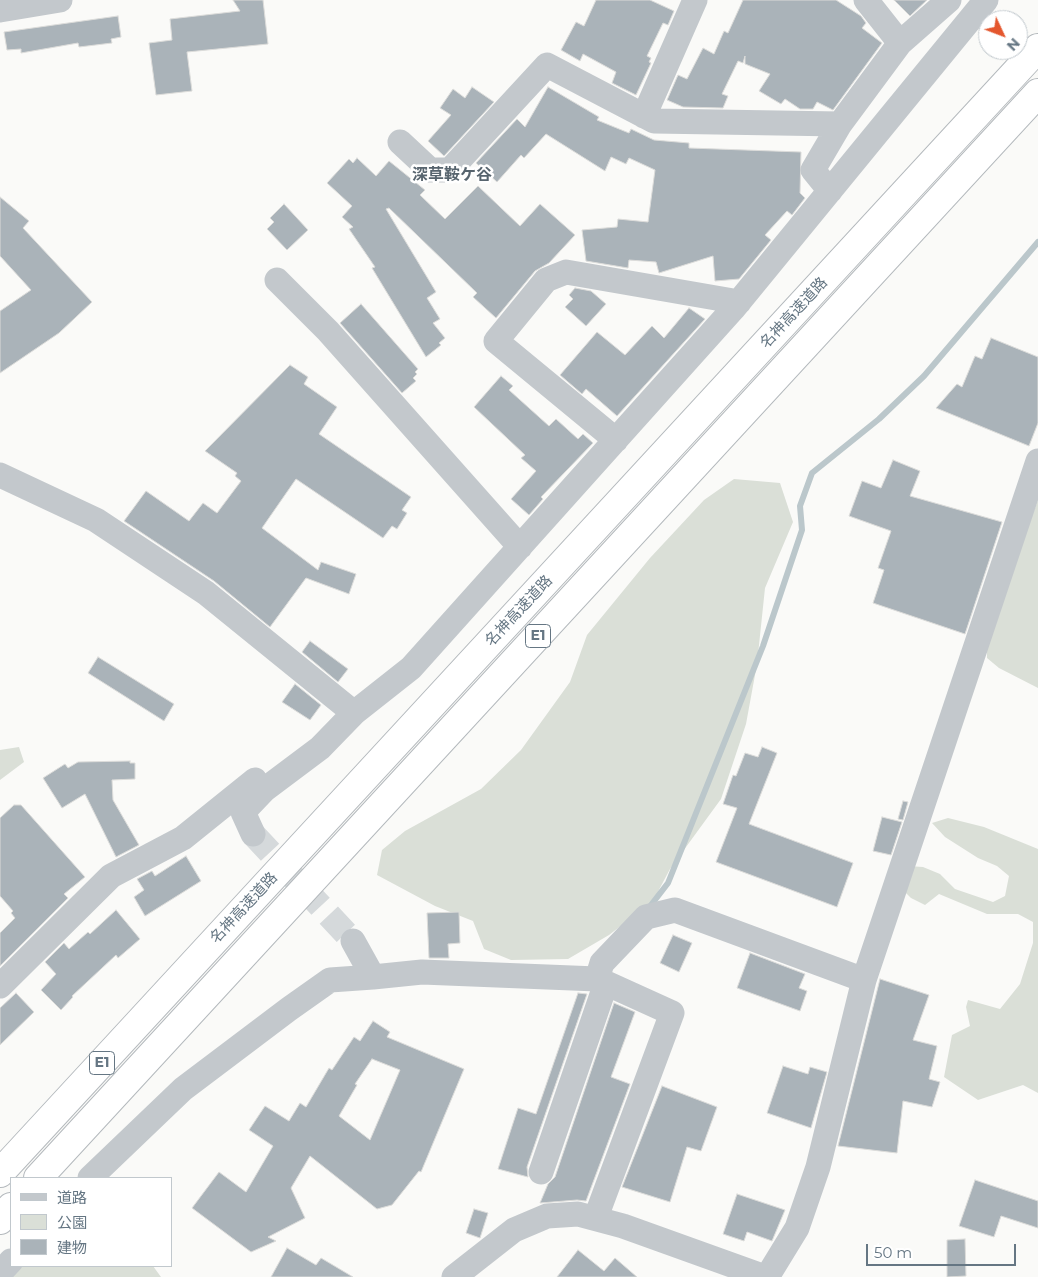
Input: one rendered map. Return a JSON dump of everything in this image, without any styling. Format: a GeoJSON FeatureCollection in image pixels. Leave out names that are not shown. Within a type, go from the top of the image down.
{"type":"FeatureCollection","features":[{"type":"Feature","properties":{"kind":"highway","name":"名神高速道路"},"geometry":{"type":"LineString","coordinates":[[0,1173],[1038,48]]}},
{"type":"Feature","properties":{"kind":"highway","name":"名神高速道路"},"geometry":{"type":"LineString","coordinates":[[39,1177],[1038,93]]}},
{"type":"Feature","properties":{"kind":"highway"},"geometry":{"type":"LineString","coordinates":[[0,1220],[10,1208]]}},
{"type":"Feature","properties":{"kind":"street"},"geometry":{"type":"LineString","coordinates":[[0,10],[60,0]]}},
{"type":"Feature","properties":{"kind":"street"},"geometry":{"type":"LineString","coordinates":[[644,116],[695,0]]}},
{"type":"Feature","properties":{"kind":"street"},"geometry":{"type":"LineString","coordinates":[[866,0],[900,43]]}},
{"type":"Feature","properties":{"kind":"street"},"geometry":{"type":"LineString","coordinates":[[830,191],[813,170],[840,124],[900,43],[949,0]]}},
{"type":"Feature","properties":{"kind":"street"},"geometry":{"type":"LineString","coordinates":[[253,834],[243,812],[264,790],[320,748],[354,713],[411,668],[739,302],[986,0]]}},
{"type":"Feature","properties":{"kind":"street"},"geometry":{"type":"LineString","coordinates":[[400,142],[430,170],[450,170],[548,65],[654,121],[840,124]]}},
{"type":"Feature","properties":{"kind":"street"},"geometry":{"type":"LineString","coordinates":[[616,440],[496,341],[546,280],[566,272],[739,302]]}},
{"type":"Feature","properties":{"kind":"street"},"geometry":{"type":"LineString","coordinates":[[277,280],[328,331],[520,547]]}},
{"type":"Feature","properties":{"kind":"street"},"geometry":{"type":"LineString","coordinates":[[454,1277],[514,1230],[547,1216],[578,1214],[596,1217],[766,1277],[797,1228],[818,1167],[864,980],[1038,461]]}},
{"type":"Feature","properties":{"kind":"street"},"geometry":{"type":"LineString","coordinates":[[0,475],[96,520],[206,593],[354,713]]}},
{"type":"Feature","properties":{"kind":"street"},"geometry":{"type":"LineString","coordinates":[[0,986],[111,876],[183,838],[310,735],[354,713]]}},
{"type":"Feature","properties":{"kind":"street"},"geometry":{"type":"LineString","coordinates":[[541,1172],[601,981],[602,963],[646,917],[675,910],[864,980]]}},
{"type":"Feature","properties":{"kind":"street"},"geometry":{"type":"LineString","coordinates":[[353,941],[373,977]]}},
{"type":"Feature","properties":{"kind":"street"},"geometry":{"type":"LineString","coordinates":[[91,1177],[182,1089],[289,1008],[330,980],[422,972],[601,981],[672,1013],[596,1217]]}},
{"type":"Feature","properties":{"kind":"street"},"geometry":{"type":"LineString","coordinates":[[0,1273],[10,1262]]}},
{"type":"Feature","properties":{"kind":"green space"},"geometry":{"type":"Polygon","coordinates":[[[734,479],[780,483],[793,522],[765,588],[757,664],[746,724],[721,799],[670,869],[653,901],[609,935],[568,959],[511,960],[484,949],[473,921],[435,906],[377,875],[382,850],[405,831],[481,789],[521,750],[570,682],[587,635],[650,558],[704,500],[734,479]]]}},
{"type":"Feature","properties":{"kind":"green space"},"geometry":{"type":"Polygon","coordinates":[[[1038,500],[1038,688],[999,668],[987,658],[987,639],[1038,500]]]}},
{"type":"Feature","properties":{"kind":"green space"},"geometry":{"type":"Polygon","coordinates":[[[19,747],[24,762],[0,780],[0,750],[19,747]]]}},
{"type":"Feature","properties":{"kind":"green space"},"geometry":{"type":"Polygon","coordinates":[[[948,818],[984,827],[1038,849],[1038,1093],[1023,1085],[978,1100],[944,1077],[952,1035],[970,1026],[966,1007],[968,1000],[1000,1009],[1020,984],[1033,943],[1033,922],[1018,914],[987,914],[939,894],[925,905],[911,898],[900,887],[908,866],[923,867],[940,874],[955,889],[993,902],[1005,896],[1009,876],[997,866],[978,858],[945,837],[932,823],[948,818]]]}},
{"type":"Feature","properties":{"kind":"green space"},"geometry":{"type":"Polygon","coordinates":[[[19,1267],[154,1267],[161,1277],[8,1277],[19,1267]]]}},
{"type":"Feature","properties":{"kind":"building"},"geometry":{"type":"Polygon","coordinates":[[[233,0],[263,0],[268,44],[187,52],[192,91],[156,95],[149,43],[172,40],[170,19],[240,11],[233,0]]]}},
{"type":"Feature","properties":{"kind":"building"},"geometry":{"type":"Polygon","coordinates":[[[596,0],[650,0],[674,11],[668,25],[663,23],[647,56],[651,58],[649,62],[651,63],[636,95],[612,83],[616,72],[583,54],[580,61],[561,50],[576,22],[584,26],[596,0]]]}},
{"type":"Feature","properties":{"kind":"building"},"geometry":{"type":"Polygon","coordinates":[[[743,0],[836,0],[861,16],[866,23],[862,28],[882,43],[833,110],[817,102],[813,109],[800,109],[785,99],[781,104],[759,91],[770,74],[745,64],[745,56],[743,63],[738,61],[722,94],[728,96],[723,108],[683,107],[667,100],[678,75],[687,79],[703,48],[714,54],[724,31],[728,33],[743,0]]]}},
{"type":"Feature","properties":{"kind":"building"},"geometry":{"type":"Polygon","coordinates":[[[894,0],[927,0],[910,16],[894,0]]]}},
{"type":"Feature","properties":{"kind":"building"},"geometry":{"type":"Polygon","coordinates":[[[118,16],[121,37],[111,39],[112,43],[79,47],[78,43],[21,53],[21,49],[7,50],[4,32],[118,16]]]}},
{"type":"Feature","properties":{"kind":"building"},"geometry":{"type":"Polygon","coordinates":[[[472,87],[494,102],[444,156],[428,141],[451,115],[440,108],[453,89],[465,98],[472,87]]]}},
{"type":"Feature","properties":{"kind":"building"},"geometry":{"type":"Polygon","coordinates":[[[548,87],[599,117],[597,120],[629,133],[631,129],[654,140],[689,143],[689,148],[801,152],[800,193],[805,198],[792,215],[787,211],[765,235],[771,240],[739,279],[715,281],[713,256],[659,273],[656,262],[629,260],[628,268],[586,261],[582,230],[617,227],[618,219],[648,222],[655,170],[629,158],[626,164],[611,157],[605,171],[546,134],[524,158],[521,155],[497,182],[476,163],[517,119],[525,127],[548,87]]]}},
{"type":"Feature","properties":{"kind":"building"},"geometry":{"type":"Polygon","coordinates":[[[357,158],[376,176],[389,161],[425,190],[420,195],[445,219],[478,186],[520,226],[540,204],[575,235],[549,263],[535,271],[496,318],[473,297],[477,293],[389,208],[386,209],[436,292],[427,298],[440,319],[433,323],[445,338],[439,343],[441,345],[426,357],[372,268],[375,267],[349,229],[353,227],[342,217],[352,206],[327,183],[349,159],[353,163],[357,158]]]}},
{"type":"Feature","properties":{"kind":"building"},"geometry":{"type":"Polygon","coordinates":[[[0,197],[29,221],[23,228],[92,302],[59,333],[0,373],[0,311],[31,290],[0,256],[0,197]]]}},
{"type":"Feature","properties":{"kind":"building"},"geometry":{"type":"Polygon","coordinates":[[[284,204],[308,230],[287,250],[267,229],[274,222],[270,218],[284,204]]]}},
{"type":"Feature","properties":{"kind":"building"},"geometry":{"type":"Polygon","coordinates":[[[575,288],[591,291],[606,304],[586,326],[565,307],[573,299],[569,295],[575,288]]]}},
{"type":"Feature","properties":{"kind":"building"},"geometry":{"type":"Polygon","coordinates":[[[361,304],[418,369],[415,372],[417,374],[413,378],[416,381],[402,393],[340,323],[361,304]]]}},
{"type":"Feature","properties":{"kind":"building"},"geometry":{"type":"Polygon","coordinates":[[[689,308],[705,319],[617,416],[586,389],[582,394],[560,375],[597,332],[625,355],[652,326],[664,338],[689,308]]]}},
{"type":"Feature","properties":{"kind":"building"},"geometry":{"type":"Polygon","coordinates":[[[991,338],[1038,357],[1038,423],[1029,446],[936,408],[957,384],[962,387],[975,356],[982,359],[991,338]]]}},
{"type":"Feature","properties":{"kind":"building"},"geometry":{"type":"Polygon","coordinates":[[[290,365],[308,377],[304,384],[337,407],[319,434],[411,497],[402,510],[407,513],[397,529],[392,526],[383,538],[296,479],[262,528],[318,570],[321,562],[356,574],[349,594],[306,578],[270,627],[214,581],[124,521],[146,491],[189,521],[203,503],[217,513],[241,481],[235,476],[237,473],[205,451],[290,365]]]}},
{"type":"Feature","properties":{"kind":"building"},"geometry":{"type":"Polygon","coordinates":[[[501,376],[513,386],[509,390],[549,426],[556,419],[578,439],[583,434],[593,443],[541,497],[543,499],[529,515],[511,499],[536,471],[521,458],[525,455],[474,407],[501,376]]]}},
{"type":"Feature","properties":{"kind":"building"},"geometry":{"type":"Polygon","coordinates":[[[893,460],[920,471],[910,496],[1002,522],[965,634],[873,603],[884,570],[878,568],[891,531],[849,516],[862,481],[881,488],[893,460]]]}},
{"type":"Feature","properties":{"kind":"building"},"geometry":{"type":"Polygon","coordinates":[[[310,641],[348,669],[338,682],[302,652],[310,641]]]}},
{"type":"Feature","properties":{"kind":"building"},"geometry":{"type":"Polygon","coordinates":[[[98,657],[174,704],[164,721],[88,673],[98,657]]]}},
{"type":"Feature","properties":{"kind":"building"},"geometry":{"type":"Polygon","coordinates":[[[295,684],[321,705],[310,720],[282,702],[295,684]]]}},
{"type":"Feature","properties":{"kind":"building"},"geometry":{"type":"Polygon","coordinates":[[[762,747],[777,753],[749,824],[853,863],[837,907],[716,862],[737,808],[723,804],[733,775],[736,776],[745,753],[758,757],[762,747]]]}},
{"type":"Feature","properties":{"kind":"building"},"geometry":{"type":"Polygon","coordinates":[[[130,761],[130,763],[135,763],[135,779],[112,780],[113,800],[139,845],[116,857],[85,794],[62,808],[43,778],[65,764],[68,768],[78,762],[130,761]]]}},
{"type":"Feature","properties":{"kind":"building"},"geometry":{"type":"Polygon","coordinates":[[[903,801],[908,802],[903,820],[898,819],[903,801]]]}},
{"type":"Feature","properties":{"kind":"building"},"geometry":{"type":"Polygon","coordinates":[[[14,805],[21,805],[85,877],[64,894],[68,898],[0,966],[0,933],[15,918],[11,913],[13,911],[0,896],[0,818],[14,805]]]}},
{"type":"Feature","properties":{"kind":"building"},"geometry":{"type":"Polygon","coordinates":[[[882,817],[902,822],[891,855],[873,851],[882,817]]]}},
{"type":"Feature","properties":{"kind":"building"},"geometry":{"type":"Polygon","coordinates":[[[186,856],[201,881],[145,916],[134,897],[144,890],[137,879],[152,871],[155,876],[186,856]]]}},
{"type":"Feature","properties":{"kind":"building"},"geometry":{"type":"Polygon","coordinates":[[[116,910],[140,939],[118,958],[116,955],[72,996],[61,1010],[41,990],[56,974],[45,962],[64,943],[69,949],[88,932],[90,934],[116,910]]]}},
{"type":"Feature","properties":{"kind":"building"},"geometry":{"type":"Polygon","coordinates":[[[459,912],[460,943],[448,944],[449,958],[429,958],[427,913],[459,912]]]}},
{"type":"Feature","properties":{"kind":"building"},"geometry":{"type":"Polygon","coordinates":[[[673,935],[692,943],[679,972],[660,963],[673,935]]]}},
{"type":"Feature","properties":{"kind":"building"},"geometry":{"type":"Polygon","coordinates":[[[750,953],[805,974],[799,988],[807,991],[800,1011],[737,988],[750,953]]]}},
{"type":"Feature","properties":{"kind":"building"},"geometry":{"type":"Polygon","coordinates":[[[880,979],[929,995],[913,1040],[937,1046],[929,1079],[940,1082],[932,1107],[903,1101],[897,1153],[838,1146],[880,979]]]}},
{"type":"Feature","properties":{"kind":"building"},"geometry":{"type":"Polygon","coordinates":[[[16,993],[34,1012],[0,1045],[0,1008],[16,993]]]}},
{"type":"Feature","properties":{"kind":"building"},"geometry":{"type":"Polygon","coordinates":[[[578,993],[587,994],[527,1167],[528,1177],[498,1169],[518,1108],[536,1114],[578,993]]]}},
{"type":"Feature","properties":{"kind":"building"},"geometry":{"type":"Polygon","coordinates":[[[614,1003],[635,1012],[611,1077],[630,1084],[586,1201],[540,1203],[548,1184],[555,1177],[614,1003]]]}},
{"type":"Feature","properties":{"kind":"building"},"geometry":{"type":"Polygon","coordinates":[[[373,1021],[390,1032],[387,1037],[464,1069],[421,1172],[419,1171],[392,1205],[377,1209],[310,1156],[291,1188],[305,1218],[268,1237],[276,1241],[251,1252],[192,1208],[219,1172],[246,1192],[273,1146],[249,1130],[265,1106],[289,1121],[300,1103],[306,1107],[329,1068],[332,1070],[354,1037],[360,1041],[373,1021]],[[372,1059],[355,1084],[357,1085],[339,1116],[370,1140],[400,1070],[372,1059]]]}},
{"type":"Feature","properties":{"kind":"building"},"geometry":{"type":"Polygon","coordinates":[[[783,1066],[808,1074],[810,1067],[827,1072],[811,1128],[767,1113],[783,1066]]]}},
{"type":"Feature","properties":{"kind":"building"},"geometry":{"type":"Polygon","coordinates":[[[662,1086],[717,1107],[701,1151],[687,1147],[670,1202],[622,1187],[662,1086]]]}},
{"type":"Feature","properties":{"kind":"building"},"geometry":{"type":"Polygon","coordinates":[[[975,1180],[1038,1201],[1038,1228],[1001,1216],[994,1237],[959,1226],[975,1180]]]}},
{"type":"Feature","properties":{"kind":"building"},"geometry":{"type":"Polygon","coordinates":[[[737,1194],[785,1210],[772,1241],[747,1232],[744,1241],[723,1234],[737,1194]]]}},
{"type":"Feature","properties":{"kind":"building"},"geometry":{"type":"Polygon","coordinates":[[[474,1209],[488,1213],[480,1238],[466,1233],[474,1209]]]}},
{"type":"Feature","properties":{"kind":"building"},"geometry":{"type":"Polygon","coordinates":[[[965,1239],[966,1276],[947,1277],[947,1240],[965,1239]]]}},
{"type":"Feature","properties":{"kind":"building"},"geometry":{"type":"Polygon","coordinates":[[[287,1248],[316,1265],[321,1258],[353,1277],[271,1277],[287,1248]]]}},
{"type":"Feature","properties":{"kind":"building"},"geometry":{"type":"Polygon","coordinates":[[[578,1250],[604,1271],[615,1258],[637,1277],[557,1277],[578,1250]]]}},
{"type":"Feature","properties":{"kind":"waterway"},"geometry":{"type":"LineString","coordinates":[[648,909],[668,883],[763,646],[802,530],[800,506],[812,473],[879,419],[924,376],[1038,242]]}},
{"type":"Feature","properties":{"kind":"tunnel"},"geometry":{"type":"LineString","coordinates":[[253,834],[353,941]]}},
{"type":"Feature","properties":{"kind":"district","name":"深草鞍ケ谷"},"geometry":{"type":"Point","coordinates":[452,175]}}]}
